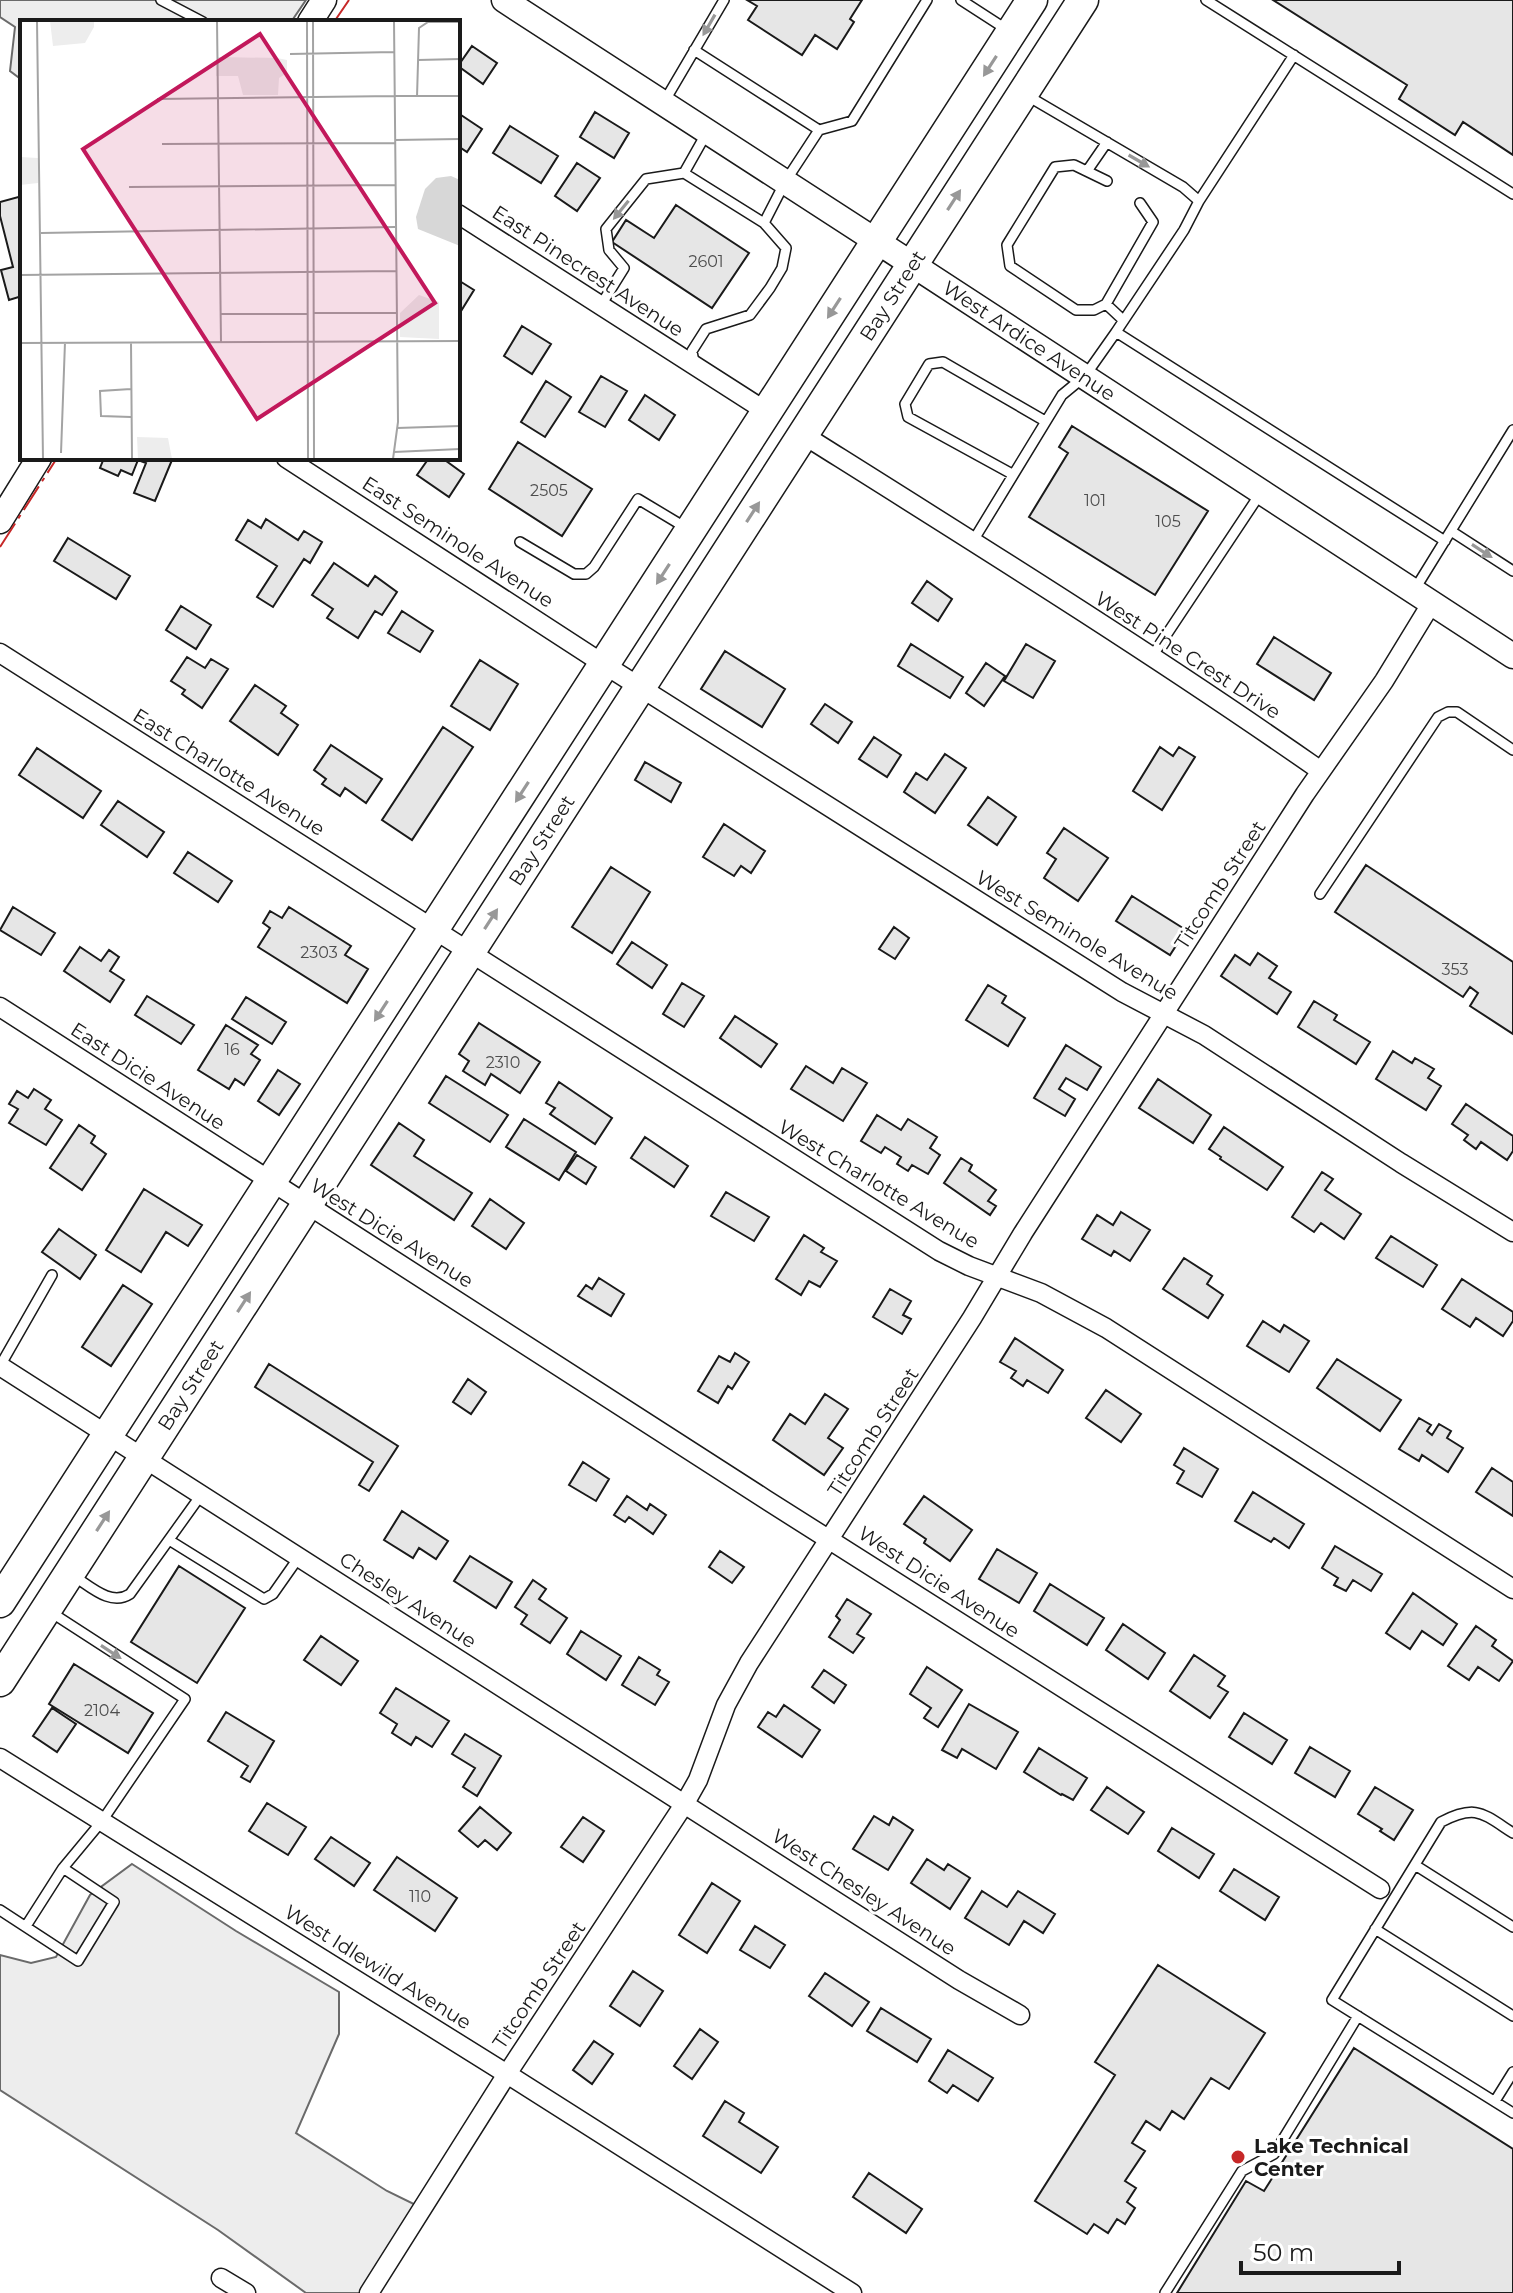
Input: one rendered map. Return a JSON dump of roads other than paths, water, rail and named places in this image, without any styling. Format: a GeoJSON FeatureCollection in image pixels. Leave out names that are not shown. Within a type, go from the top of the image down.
{"type":"FeatureCollection","features":[{"type":"Feature","properties":{"kind":"main road","name":"Bay Street"},"geometry":{"type":"LineString","coordinates":[[0,1602],[1032,0]]}},
{"type":"Feature","properties":{"kind":"main road","name":"Bay Street"},"geometry":{"type":"LineString","coordinates":[[0,1681],[470,952],[650,692],[802,434],[1083,0]]}},
{"type":"Feature","properties":{"kind":"street"},"geometry":{"type":"LineString","coordinates":[[311,20],[324,0]]}},
{"type":"Feature","properties":{"kind":"street","name":"West Ardice Avenue"},"geometry":{"type":"LineString","coordinates":[[504,0],[1513,656]]}},
{"type":"Feature","properties":{"kind":"street","name":"East Pinecrest Avenue"},"geometry":{"type":"LineString","coordinates":[[460,215],[767,412]]}},
{"type":"Feature","properties":{"kind":"street","name":"West Pine Crest Drive"},"geometry":{"type":"LineString","coordinates":[[802,434],[1030,578],[1321,771]]}},
{"type":"Feature","properties":{"kind":"street"},"geometry":{"type":"LineString","coordinates":[[0,521],[38,460]]}},
{"type":"Feature","properties":{"kind":"street","name":"East Seminole Avenue"},"geometry":{"type":"LineString","coordinates":[[289,460],[650,692]]}},
{"type":"Feature","properties":{"kind":"street","name":"Titcomb Street"},"geometry":{"type":"LineString","coordinates":[[369,2293],[507,2074],[685,1803],[698,1780],[726,1705],[749,1663],[1163,1015],[1321,771],[1384,681],[1422,598]]}},
{"type":"Feature","properties":{"kind":"street","name":"East Charlotte Avenue"},"geometry":{"type":"LineString","coordinates":[[0,653],[434,928]]}},
{"type":"Feature","properties":{"kind":"street","name":"West Seminole Avenue"},"geometry":{"type":"LineString","coordinates":[[650,692],[1108,984],[1204,1035],[1513,1232]]}},
{"type":"Feature","properties":{"kind":"street","name":"West Charlotte Avenue"},"geometry":{"type":"LineString","coordinates":[[434,928],[939,1251],[969,1266],[1041,1293],[1106,1328],[1513,1589]]}},
{"type":"Feature","properties":{"kind":"street","name":"East Dicie Avenue"},"geometry":{"type":"LineString","coordinates":[[0,1007],[271,1182]]}},
{"type":"Feature","properties":{"kind":"street","name":"West Dicie Avenue"},"geometry":{"type":"LineString","coordinates":[[271,1182],[1380,1889]]}},
{"type":"Feature","properties":{"kind":"street","name":"Chesley Avenue"},"geometry":{"type":"LineString","coordinates":[[0,1366],[685,1803]]}},
{"type":"Feature","properties":{"kind":"street","name":"West Idlewild Avenue"},"geometry":{"type":"LineString","coordinates":[[4,1766],[102,1821],[852,2293]]}},
{"type":"Feature","properties":{"kind":"street","name":"West Chesley Avenue"},"geometry":{"type":"LineString","coordinates":[[685,1803],[959,1980],[1020,2015]]}},
{"type":"Feature","properties":{"kind":"street"},"geometry":{"type":"LineString","coordinates":[[221,2278],[246,2293]]}},
{"type":"Feature","properties":{"kind":"lane"},"geometry":{"type":"LineString","coordinates":[[161,0],[199,20]]}},
{"type":"Feature","properties":{"kind":"lane"},"geometry":{"type":"LineString","coordinates":[[664,102],[724,0]]}},
{"type":"Feature","properties":{"kind":"lane"},"geometry":{"type":"LineString","coordinates":[[764,223],[785,182],[819,130],[852,121],[927,0]]}},
{"type":"Feature","properties":{"kind":"lane"},"geometry":{"type":"LineString","coordinates":[[961,0],[1012,33]]}},
{"type":"Feature","properties":{"kind":"lane"},"geometry":{"type":"LineString","coordinates":[[1206,0],[1218,3],[1513,194]]}},
{"type":"Feature","properties":{"kind":"lane"},"geometry":{"type":"LineString","coordinates":[[694,50],[819,130]]}},
{"type":"Feature","properties":{"kind":"lane"},"geometry":{"type":"LineString","coordinates":[[973,541],[1062,395],[1085,376],[1116,332],[1294,55]]}},
{"type":"Feature","properties":{"kind":"lane"},"geometry":{"type":"LineString","coordinates":[[1023,93],[1183,187],[1199,201]]}},
{"type":"Feature","properties":{"kind":"lane"},"geometry":{"type":"LineString","coordinates":[[684,173],[708,130]]}},
{"type":"Feature","properties":{"kind":"lane"},"geometry":{"type":"LineString","coordinates":[[1087,171],[1107,142]]}},
{"type":"Feature","properties":{"kind":"lane"},"geometry":{"type":"LineString","coordinates":[[1107,181],[1074,165],[1055,167],[1007,245],[1010,266],[1076,310],[1094,310],[1106,304],[1153,222],[1140,203]]}},
{"type":"Feature","properties":{"kind":"lane"},"geometry":{"type":"LineString","coordinates":[[601,305],[624,268],[609,250],[606,229],[646,179],[684,173],[764,223],[786,248],[782,268],[750,315],[706,329],[692,351],[694,365]]}},
{"type":"Feature","properties":{"kind":"lane"},"geometry":{"type":"LineString","coordinates":[[1106,304],[1123,320]]}},
{"type":"Feature","properties":{"kind":"lane"},"geometry":{"type":"LineString","coordinates":[[1116,332],[1448,536],[1513,571]]}},
{"type":"Feature","properties":{"kind":"lane"},"geometry":{"type":"LineString","coordinates":[[1012,474],[908,417],[905,404],[929,364],[943,362],[1045,421]]}},
{"type":"Feature","properties":{"kind":"lane"},"geometry":{"type":"LineString","coordinates":[[1422,598],[1448,536],[1513,430]]}},
{"type":"Feature","properties":{"kind":"lane"},"geometry":{"type":"LineString","coordinates":[[1151,658],[1261,492]]}},
{"type":"Feature","properties":{"kind":"lane"},"geometry":{"type":"LineString","coordinates":[[520,542],[574,574],[586,574],[594,567],[638,499],[691,531]]}},
{"type":"Feature","properties":{"kind":"lane"},"geometry":{"type":"LineString","coordinates":[[1320,894],[1438,717],[1457,712],[1513,750]]}},
{"type":"Feature","properties":{"kind":"lane"},"geometry":{"type":"LineString","coordinates":[[0,1366],[52,1275]]}},
{"type":"Feature","properties":{"kind":"lane"},"geometry":{"type":"LineString","coordinates":[[69,1573],[110,1598],[121,1600],[130,1594],[201,1495]]}},
{"type":"Feature","properties":{"kind":"lane"},"geometry":{"type":"LineString","coordinates":[[169,1540],[264,1599],[273,1594],[299,1557]]}},
{"type":"Feature","properties":{"kind":"lane"},"geometry":{"type":"LineString","coordinates":[[26,1926],[63,1868],[102,1821],[185,1699],[46,1610]]}},
{"type":"Feature","properties":{"kind":"lane"},"geometry":{"type":"LineString","coordinates":[[1513,1833],[1483,1813],[1461,1811],[1441,1822],[1332,2000],[1513,2113]]}},
{"type":"Feature","properties":{"kind":"lane"},"geometry":{"type":"LineString","coordinates":[[1415,1865],[1513,1927]]}},
{"type":"Feature","properties":{"kind":"lane"},"geometry":{"type":"LineString","coordinates":[[0,1910],[78,1961],[114,1902],[63,1868]]}},
{"type":"Feature","properties":{"kind":"lane"},"geometry":{"type":"LineString","coordinates":[[1375,1929],[1513,2016]]}},
{"type":"Feature","properties":{"kind":"lane"},"geometry":{"type":"LineString","coordinates":[[1165,2293],[1242,2171],[1274,2154],[1358,2016]]}},
{"type":"Feature","properties":{"kind":"lane"},"geometry":{"type":"LineString","coordinates":[[1495,2101],[1513,2072]]}},
{"type":"Feature","properties":{"kind":"place","name":"Lake Technical Center"},"geometry":{"type":"Point","coordinates":[1238,2157]}}]}
